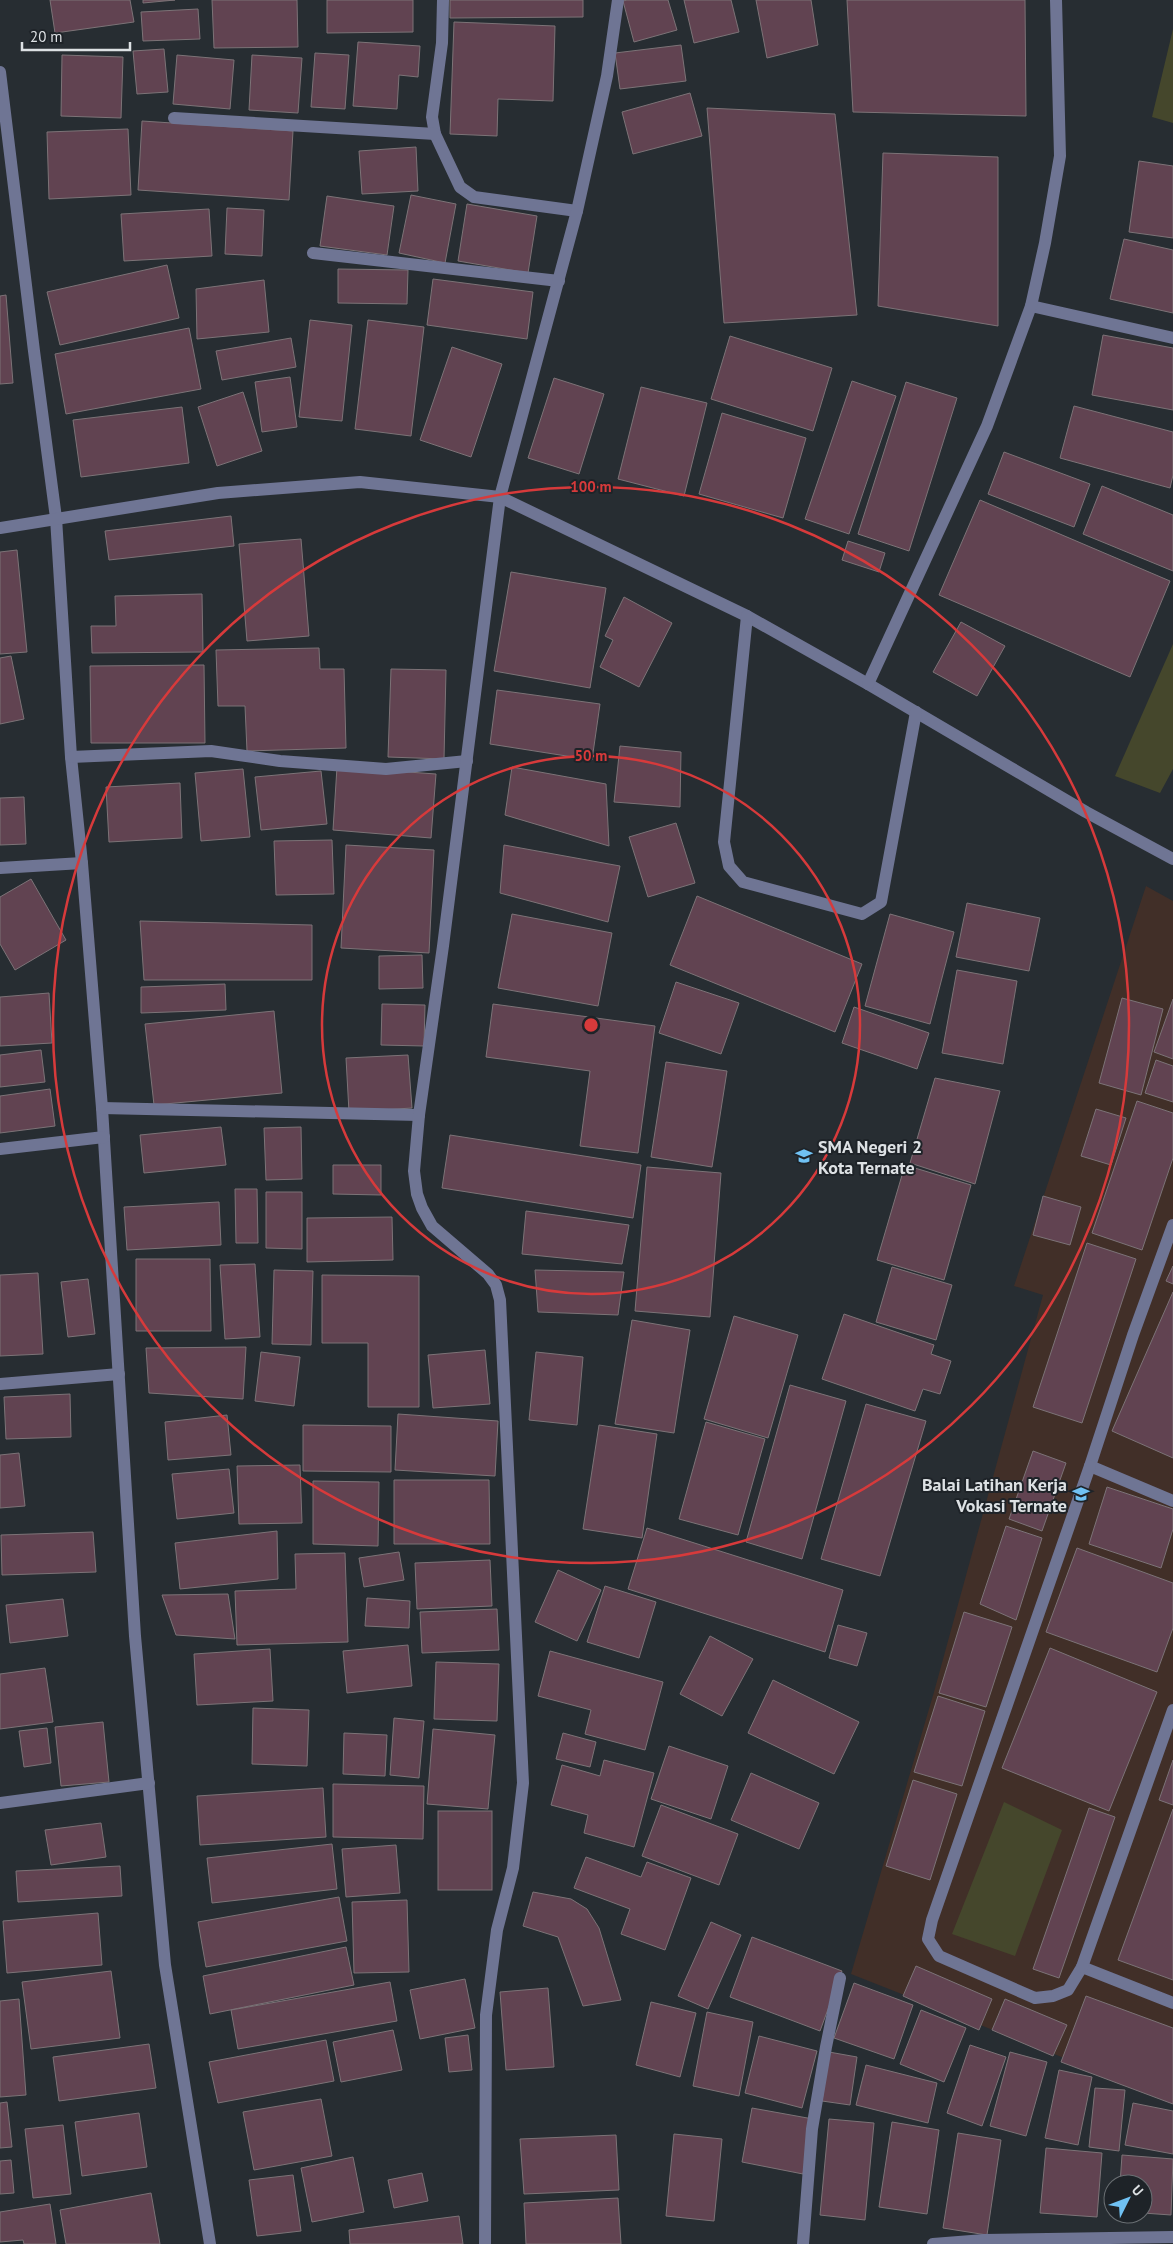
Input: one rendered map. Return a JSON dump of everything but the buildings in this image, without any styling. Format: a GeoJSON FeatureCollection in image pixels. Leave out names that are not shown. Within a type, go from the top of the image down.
{"type":"FeatureCollection","features":[{"type":"Feature","properties":{"kind":"street"},"geometry":{"type":"LineString","coordinates":[[443,0],[442,43],[432,101],[432,117],[435,134],[460,187],[474,197],[577,211]]}},
{"type":"Feature","properties":{"kind":"street"},"geometry":{"type":"LineString","coordinates":[[485,2244],[486,2015],[497,1930],[513,1868],[524,1783],[500,1300],[496,1285],[488,1274],[432,1226],[417,1194],[414,1171],[418,1115],[443,946],[500,497],[577,211],[607,76],[618,0]]}},
{"type":"Feature","properties":{"kind":"street"},"geometry":{"type":"LineString","coordinates":[[868,684],[987,426],[1031,306],[1045,243],[1060,156],[1056,0]]}},
{"type":"Feature","properties":{"kind":"street"},"geometry":{"type":"LineString","coordinates":[[0,72],[56,518],[71,757],[82,863],[102,1108],[135,1636],[165,1965],[210,2244]]}},
{"type":"Feature","properties":{"kind":"street"},"geometry":{"type":"LineString","coordinates":[[174,118],[435,134]]}},
{"type":"Feature","properties":{"kind":"street"},"geometry":{"type":"LineString","coordinates":[[313,252],[559,281]]}},
{"type":"Feature","properties":{"kind":"street"},"geometry":{"type":"LineString","coordinates":[[1031,306],[1173,338]]}},
{"type":"Feature","properties":{"kind":"street"},"geometry":{"type":"LineString","coordinates":[[0,528],[218,493],[360,482],[500,497],[747,616],[868,684],[1086,812],[1173,859]]}},
{"type":"Feature","properties":{"kind":"street"},"geometry":{"type":"LineString","coordinates":[[747,616],[724,842],[729,866],[743,882],[862,914],[882,902],[916,712]]}},
{"type":"Feature","properties":{"kind":"street"},"geometry":{"type":"LineString","coordinates":[[71,757],[211,751],[280,761],[386,769],[467,762]]}},
{"type":"Feature","properties":{"kind":"street"},"geometry":{"type":"LineString","coordinates":[[0,868],[82,863]]}},
{"type":"Feature","properties":{"kind":"street"},"geometry":{"type":"LineString","coordinates":[[102,1108],[418,1115]]}},
{"type":"Feature","properties":{"kind":"street"},"geometry":{"type":"LineString","coordinates":[[0,1149],[104,1137]]}},
{"type":"Feature","properties":{"kind":"street"},"geometry":{"type":"LineString","coordinates":[[1172,1231],[1133,1335],[1090,1466],[936,1910],[928,1939],[939,1956],[1035,1998],[1053,1996],[1068,1990],[1082,1967],[1173,1710]]}},
{"type":"Feature","properties":{"kind":"street"},"geometry":{"type":"LineString","coordinates":[[0,1384],[119,1374]]}},
{"type":"Feature","properties":{"kind":"street"},"geometry":{"type":"LineString","coordinates":[[1090,1466],[1173,1501]]}},
{"type":"Feature","properties":{"kind":"street"},"geometry":{"type":"LineString","coordinates":[[0,1802],[149,1782]]}},
{"type":"Feature","properties":{"kind":"street"},"geometry":{"type":"LineString","coordinates":[[1082,1967],[1173,2003]]}},
{"type":"Feature","properties":{"kind":"street"},"geometry":{"type":"LineString","coordinates":[[803,2244],[812,2129],[840,1978]]}},
{"type":"Feature","properties":{"kind":"street"},"geometry":{"type":"LineString","coordinates":[[933,2244],[1173,2237]]}},
{"type":"Feature","properties":{"kind":"shaded area","name":"Balai Latihan Kerja Vokasi Ternate"},"geometry":{"type":"Polygon","coordinates":[[[1146,886],[1173,901],[1173,2101],[851,1974],[934,1692],[1043,1295],[1014,1286],[1146,886]]]}},
{"type":"Feature","properties":{"kind":"green space"},"geometry":{"type":"Polygon","coordinates":[[[1173,29],[1173,123],[1152,117],[1173,29]]]}},
{"type":"Feature","properties":{"kind":"green space"},"geometry":{"type":"Polygon","coordinates":[[[1173,644],[1173,769],[1160,793],[1115,776],[1173,644]]]}},
{"type":"Feature","properties":{"kind":"green space"},"geometry":{"type":"Polygon","coordinates":[[[1004,1802],[1062,1830],[1015,1956],[952,1934],[1004,1802]]]}},
{"type":"Feature","properties":{"kind":"place","name":"SMA Negeri 2 Kota Ternate"},"geometry":{"type":"Point","coordinates":[804,1156]}},
{"type":"Feature","properties":{"kind":"place","name":"Balai Latihan Kerja Vokasi Ternate"},"geometry":{"type":"Point","coordinates":[1081,1494]}}]}
